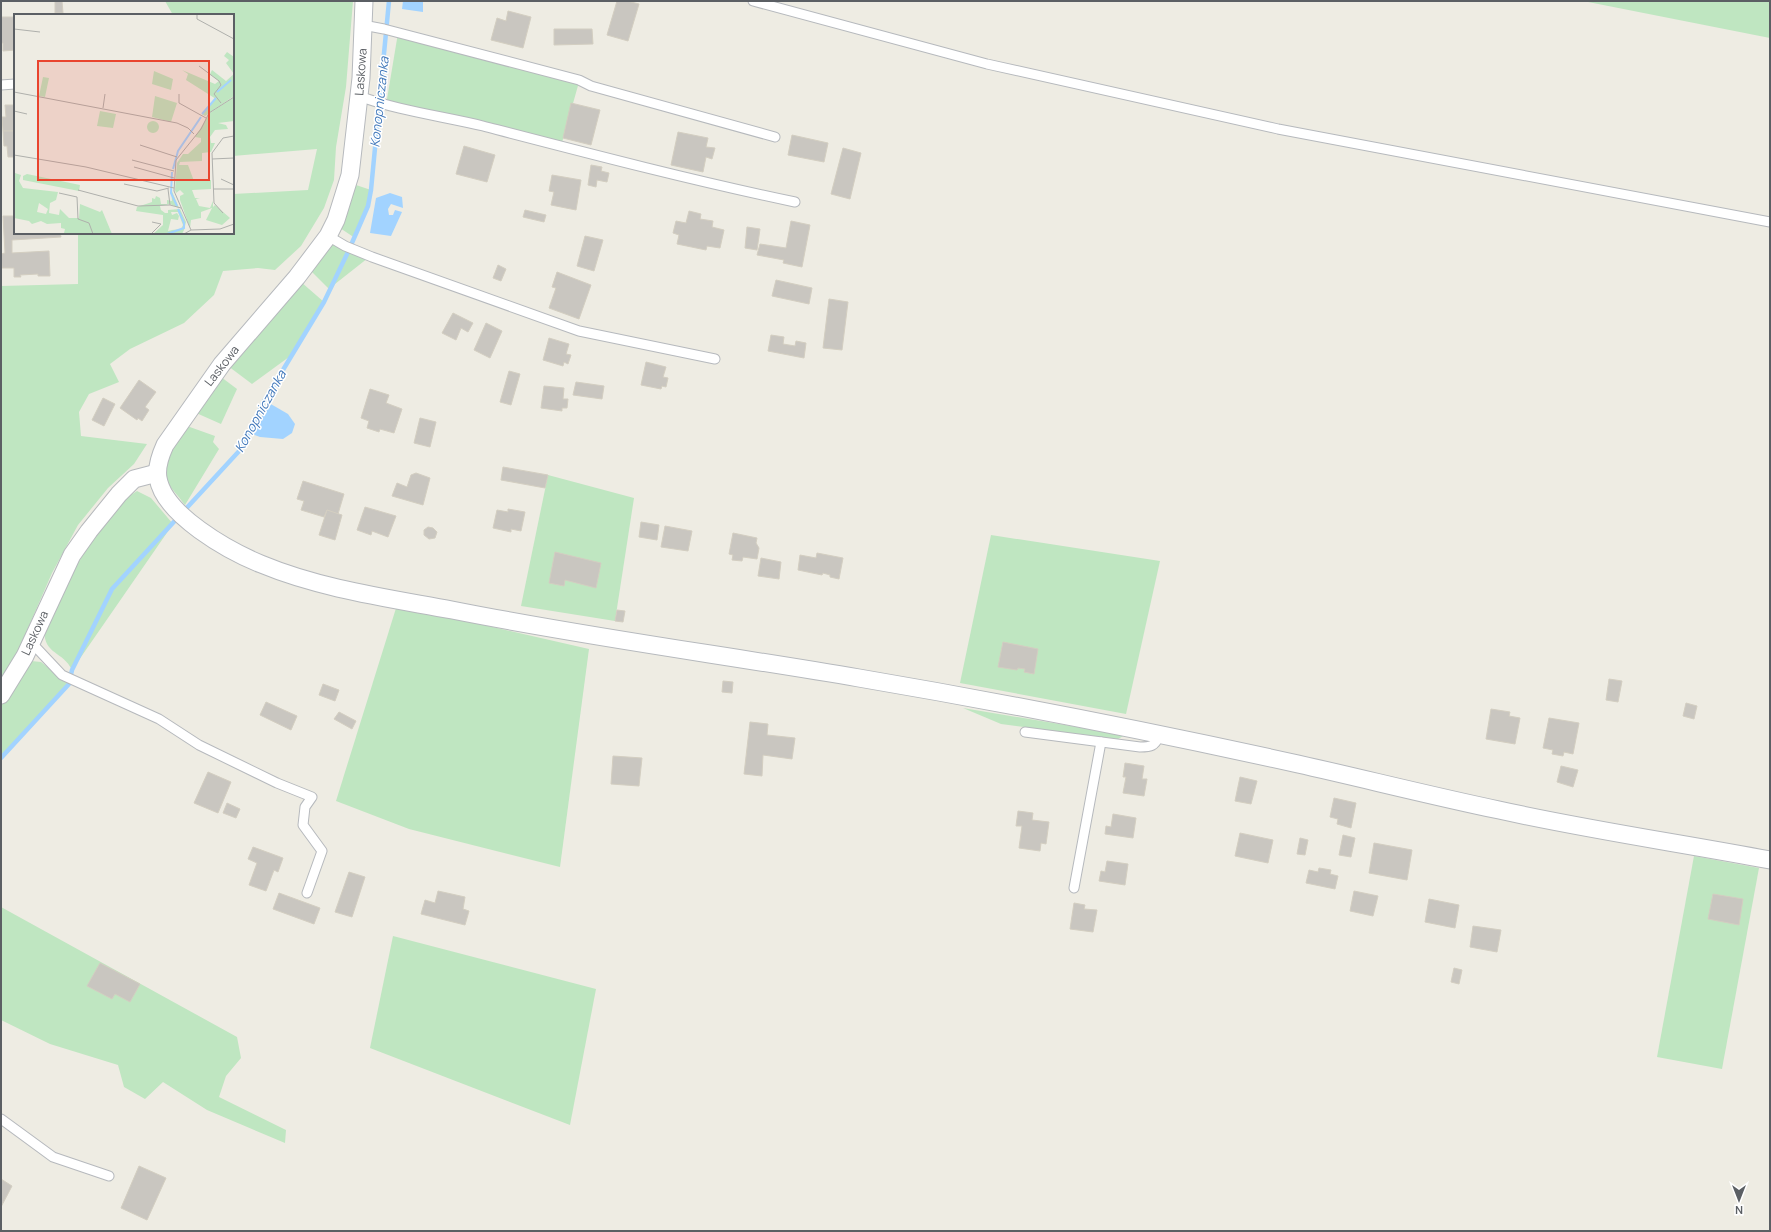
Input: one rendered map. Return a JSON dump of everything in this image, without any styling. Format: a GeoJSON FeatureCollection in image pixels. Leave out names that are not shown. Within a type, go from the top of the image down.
{"type":"FeatureCollection","features":[{"type":"Feature","properties":{"kind":"street","name":"Laskowa"},"geometry":{"type":"LineString","coordinates":[[1,695],[25,656],[30,641],[72,555],[102,513],[134,479],[157,473],[159,460],[165,445],[222,364],[298,277],[328,236],[342,205],[350,175],[359,96],[364,1]]}},
{"type":"Feature","properties":{"kind":"street"},"geometry":{"type":"LineString","coordinates":[[157,473],[159,484],[164,495],[177,511],[191,523],[232,550],[257,562],[296,576],[356,591],[554,630],[862,679],[1032,710],[1302,765],[1500,811],[1770,860]]}},
{"type":"Feature","properties":{"kind":"lane"},"geometry":{"type":"LineString","coordinates":[[753,1],[987,64],[1278,130],[1770,222]]}},
{"type":"Feature","properties":{"kind":"lane"},"geometry":{"type":"LineString","coordinates":[[363,25],[384,29],[579,80],[592,86],[775,137]]}},
{"type":"Feature","properties":{"kind":"lane"},"geometry":{"type":"LineString","coordinates":[[1,85],[14,84]]}},
{"type":"Feature","properties":{"kind":"lane"},"geometry":{"type":"LineString","coordinates":[[359,96],[386,105],[448,117],[685,178],[795,202]]}},
{"type":"Feature","properties":{"kind":"lane"},"geometry":{"type":"LineString","coordinates":[[328,236],[355,250],[579,331],[716,359]]}},
{"type":"Feature","properties":{"kind":"lane"},"geometry":{"type":"LineString","coordinates":[[30,641],[62,675],[159,719],[199,745],[277,783],[312,797],[305,807],[303,825],[322,851],[307,893]]}},
{"type":"Feature","properties":{"kind":"lane"},"geometry":{"type":"LineString","coordinates":[[1025,732],[1140,748],[1150,747],[1156,743],[1159,736]]}},
{"type":"Feature","properties":{"kind":"lane"},"geometry":{"type":"LineString","coordinates":[[1074,888],[1101,742]]}},
{"type":"Feature","properties":{"kind":"lane"},"geometry":{"type":"LineString","coordinates":[[1,1119],[53,1157],[108,1176]]}},
{"type":"Feature","properties":{"kind":"green space"},"geometry":{"type":"Polygon","coordinates":[[[165,1],[353,1],[346,87],[336,147],[334,180],[324,208],[301,246],[275,270],[258,268],[223,271],[214,295],[184,323],[130,349],[110,364],[119,382],[89,394],[79,412],[81,436],[147,444],[134,464],[108,488],[78,525],[52,573],[12,665],[1,682],[1,286],[78,284],[78,234],[234,234],[234,194],[308,190],[317,149],[234,156],[234,14],[172,14],[165,1]]]}},
{"type":"Feature","properties":{"kind":"green space"},"geometry":{"type":"Polygon","coordinates":[[[1583,1],[1770,1],[1770,38],[1583,1]]]}},
{"type":"Feature","properties":{"kind":"green space"},"geometry":{"type":"Polygon","coordinates":[[[398,33],[579,82],[561,146],[386,105],[398,33]]]}},
{"type":"Feature","properties":{"kind":"green space"},"geometry":{"type":"Polygon","coordinates":[[[356,185],[371,190],[368,206],[355,238],[340,228],[356,185]]]}},
{"type":"Feature","properties":{"kind":"green space"},"geometry":{"type":"Polygon","coordinates":[[[334,238],[368,258],[335,284],[331,291],[312,272],[334,238]]]}},
{"type":"Feature","properties":{"kind":"green space"},"geometry":{"type":"Polygon","coordinates":[[[301,282],[324,302],[289,357],[252,384],[228,366],[301,282]]]}},
{"type":"Feature","properties":{"kind":"green space"},"geometry":{"type":"Polygon","coordinates":[[[221,377],[237,389],[221,424],[194,412],[221,377]]]}},
{"type":"Feature","properties":{"kind":"green space"},"geometry":{"type":"Polygon","coordinates":[[[187,426],[215,436],[213,442],[219,449],[185,505],[167,482],[165,473],[171,451],[187,426]]]}},
{"type":"Feature","properties":{"kind":"green space"},"geometry":{"type":"Polygon","coordinates":[[[548,475],[634,498],[615,621],[521,606],[548,475]]]}},
{"type":"Feature","properties":{"kind":"green space"},"geometry":{"type":"Polygon","coordinates":[[[137,491],[151,498],[173,524],[72,670],[63,658],[49,647],[44,633],[45,622],[94,535],[122,501],[137,491]]]}},
{"type":"Feature","properties":{"kind":"green space"},"geometry":{"type":"Polygon","coordinates":[[[991,535],[1160,561],[1126,714],[960,683],[991,535]]]}},
{"type":"Feature","properties":{"kind":"green space"},"geometry":{"type":"Polygon","coordinates":[[[397,605],[589,649],[560,867],[409,829],[336,801],[397,605]]]}},
{"type":"Feature","properties":{"kind":"green space"},"geometry":{"type":"Polygon","coordinates":[[[31,661],[41,662],[69,684],[1,758],[1,704],[12,693],[31,661]]]}},
{"type":"Feature","properties":{"kind":"green space"},"geometry":{"type":"Polygon","coordinates":[[[963,708],[1125,735],[1118,739],[1001,724],[963,708]]]}},
{"type":"Feature","properties":{"kind":"green space"},"geometry":{"type":"Polygon","coordinates":[[[1694,856],[1759,868],[1722,1069],[1657,1057],[1694,856]]]}},
{"type":"Feature","properties":{"kind":"green space"},"geometry":{"type":"Polygon","coordinates":[[[1,907],[237,1037],[241,1058],[226,1076],[219,1097],[286,1130],[285,1143],[207,1110],[163,1082],[145,1099],[124,1087],[118,1065],[50,1044],[1,1020],[1,907]]]}},
{"type":"Feature","properties":{"kind":"green space"},"geometry":{"type":"Polygon","coordinates":[[[393,936],[596,989],[570,1125],[370,1048],[393,936]]]}},
{"type":"Feature","properties":{"kind":"water"},"geometry":{"type":"Polygon","coordinates":[[[403,1],[423,1],[423,12],[402,9],[403,1]]]}},
{"type":"Feature","properties":{"kind":"water"},"geometry":{"type":"Polygon","coordinates":[[[390,193],[402,197],[403,208],[391,204],[388,209],[389,215],[393,215],[395,210],[402,212],[391,236],[370,233],[376,198],[390,193]]]}},
{"type":"Feature","properties":{"kind":"water"},"geometry":{"type":"Polygon","coordinates":[[[269,403],[288,414],[295,424],[292,433],[283,439],[260,437],[252,434],[269,403]]]}},
{"type":"Feature","properties":{"kind":"building"},"geometry":{"type":"Polygon","coordinates":[[[55,1],[62,1],[63,13],[55,13],[55,1]]]}},
{"type":"Feature","properties":{"kind":"building"},"geometry":{"type":"Polygon","coordinates":[[[617,1],[627,1],[639,4],[628,41],[607,35],[617,1]]]}},
{"type":"Feature","properties":{"kind":"building"},"geometry":{"type":"Polygon","coordinates":[[[508,11],[531,17],[523,48],[491,40],[497,18],[506,21],[508,11]]]}},
{"type":"Feature","properties":{"kind":"building"},"geometry":{"type":"Polygon","coordinates":[[[1,17],[14,17],[14,50],[3,51],[3,43],[1,43],[1,17]]]}},
{"type":"Feature","properties":{"kind":"building"},"geometry":{"type":"Polygon","coordinates":[[[554,29],[592,29],[593,44],[554,45],[554,29]]]}},
{"type":"Feature","properties":{"kind":"building"},"geometry":{"type":"Polygon","coordinates":[[[571,103],[600,110],[591,145],[563,138],[571,103]]]}},
{"type":"Feature","properties":{"kind":"building"},"geometry":{"type":"Polygon","coordinates":[[[5,105],[14,105],[14,131],[3,131],[2,117],[6,117],[5,105]]]}},
{"type":"Feature","properties":{"kind":"building"},"geometry":{"type":"Polygon","coordinates":[[[3,131],[14,131],[14,157],[8,157],[7,146],[4,146],[3,131]]]}},
{"type":"Feature","properties":{"kind":"building"},"geometry":{"type":"Polygon","coordinates":[[[678,132],[708,138],[706,147],[715,148],[712,159],[706,157],[703,172],[671,165],[678,132]]]}},
{"type":"Feature","properties":{"kind":"building"},"geometry":{"type":"Polygon","coordinates":[[[792,135],[828,143],[824,162],[788,155],[792,135]]]}},
{"type":"Feature","properties":{"kind":"building"},"geometry":{"type":"Polygon","coordinates":[[[464,146],[495,155],[487,182],[456,174],[464,146]]]}},
{"type":"Feature","properties":{"kind":"building"},"geometry":{"type":"Polygon","coordinates":[[[843,148],[861,153],[850,199],[831,194],[843,148]]]}},
{"type":"Feature","properties":{"kind":"building"},"geometry":{"type":"Polygon","coordinates":[[[591,165],[602,167],[601,171],[609,173],[607,182],[597,180],[596,187],[588,185],[591,165]]]}},
{"type":"Feature","properties":{"kind":"building"},"geometry":{"type":"Polygon","coordinates":[[[552,175],[581,180],[576,210],[551,205],[554,192],[549,191],[552,175]]]}},
{"type":"Feature","properties":{"kind":"building"},"geometry":{"type":"Polygon","coordinates":[[[525,210],[546,215],[544,222],[523,217],[525,210]]]}},
{"type":"Feature","properties":{"kind":"building"},"geometry":{"type":"Polygon","coordinates":[[[689,211],[701,214],[700,219],[713,221],[712,227],[724,230],[720,248],[707,246],[706,250],[677,244],[679,235],[673,233],[676,221],[686,223],[689,211]]]}},
{"type":"Feature","properties":{"kind":"building"},"geometry":{"type":"Polygon","coordinates":[[[3,216],[14,216],[14,234],[60,234],[61,237],[12,240],[12,253],[49,251],[50,276],[38,276],[38,274],[20,275],[21,277],[14,277],[14,268],[2,268],[1,254],[5,253],[3,216]]]}},
{"type":"Feature","properties":{"kind":"building"},"geometry":{"type":"Polygon","coordinates":[[[791,221],[810,225],[802,267],[783,263],[784,260],[757,255],[760,244],[786,248],[791,221]]]}},
{"type":"Feature","properties":{"kind":"building"},"geometry":{"type":"Polygon","coordinates":[[[747,227],[760,229],[757,250],[745,248],[747,227]]]}},
{"type":"Feature","properties":{"kind":"building"},"geometry":{"type":"Polygon","coordinates":[[[585,236],[603,240],[594,271],[577,266],[585,236]]]}},
{"type":"Feature","properties":{"kind":"building"},"geometry":{"type":"Polygon","coordinates":[[[498,265],[506,269],[501,281],[493,278],[498,265]]]}},
{"type":"Feature","properties":{"kind":"building"},"geometry":{"type":"Polygon","coordinates":[[[557,272],[591,285],[579,319],[549,308],[556,288],[552,287],[557,272]]]}},
{"type":"Feature","properties":{"kind":"building"},"geometry":{"type":"Polygon","coordinates":[[[776,280],[812,288],[809,304],[772,296],[776,280]]]}},
{"type":"Feature","properties":{"kind":"building"},"geometry":{"type":"Polygon","coordinates":[[[829,299],[848,302],[842,350],[823,348],[829,299]]]}},
{"type":"Feature","properties":{"kind":"building"},"geometry":{"type":"Polygon","coordinates":[[[453,313],[473,323],[468,332],[461,328],[456,340],[442,333],[453,313]]]}},
{"type":"Feature","properties":{"kind":"building"},"geometry":{"type":"Polygon","coordinates":[[[486,323],[502,331],[490,358],[474,350],[486,323]]]}},
{"type":"Feature","properties":{"kind":"building"},"geometry":{"type":"Polygon","coordinates":[[[771,335],[784,337],[783,344],[795,346],[796,341],[806,343],[804,358],[768,351],[771,335]]]}},
{"type":"Feature","properties":{"kind":"building"},"geometry":{"type":"Polygon","coordinates":[[[549,338],[569,344],[566,354],[571,355],[568,364],[564,362],[563,366],[543,360],[549,338]]]}},
{"type":"Feature","properties":{"kind":"building"},"geometry":{"type":"Polygon","coordinates":[[[646,362],[666,367],[663,377],[668,378],[666,387],[662,386],[661,389],[641,385],[646,362]]]}},
{"type":"Feature","properties":{"kind":"building"},"geometry":{"type":"Polygon","coordinates":[[[509,371],[520,374],[511,405],[500,402],[509,371]]]}},
{"type":"Feature","properties":{"kind":"building"},"geometry":{"type":"Polygon","coordinates":[[[139,380],[156,392],[145,407],[149,410],[142,421],[138,418],[137,420],[120,408],[139,380]]]}},
{"type":"Feature","properties":{"kind":"building"},"geometry":{"type":"Polygon","coordinates":[[[576,382],[604,386],[602,399],[573,395],[576,382]]]}},
{"type":"Feature","properties":{"kind":"building"},"geometry":{"type":"Polygon","coordinates":[[[544,386],[564,388],[563,399],[568,399],[567,408],[562,408],[562,411],[541,408],[544,386]]]}},
{"type":"Feature","properties":{"kind":"building"},"geometry":{"type":"Polygon","coordinates":[[[370,389],[389,395],[386,403],[402,409],[394,433],[380,429],[379,432],[367,428],[369,421],[361,418],[370,389]]]}},
{"type":"Feature","properties":{"kind":"building"},"geometry":{"type":"Polygon","coordinates":[[[103,398],[115,404],[104,426],[92,420],[103,398]]]}},
{"type":"Feature","properties":{"kind":"building"},"geometry":{"type":"Polygon","coordinates":[[[420,418],[436,422],[430,447],[414,443],[420,418]]]}},
{"type":"Feature","properties":{"kind":"building"},"geometry":{"type":"Polygon","coordinates":[[[503,467],[548,475],[545,488],[501,480],[503,467]]]}},
{"type":"Feature","properties":{"kind":"building"},"geometry":{"type":"Polygon","coordinates":[[[416,473],[430,478],[423,505],[392,496],[397,483],[407,487],[411,475],[416,473]]]}},
{"type":"Feature","properties":{"kind":"building"},"geometry":{"type":"Polygon","coordinates":[[[303,481],[344,494],[338,514],[327,510],[324,517],[301,510],[304,501],[297,499],[303,481]]]}},
{"type":"Feature","properties":{"kind":"building"},"geometry":{"type":"Polygon","coordinates":[[[365,507],[396,516],[388,537],[372,531],[371,535],[357,530],[365,507]]]}},
{"type":"Feature","properties":{"kind":"building"},"geometry":{"type":"Polygon","coordinates":[[[508,509],[525,512],[521,531],[511,529],[511,532],[493,528],[497,510],[508,512],[508,509]]]}},
{"type":"Feature","properties":{"kind":"building"},"geometry":{"type":"Polygon","coordinates":[[[327,510],[342,515],[335,540],[319,535],[327,510]]]}},
{"type":"Feature","properties":{"kind":"building"},"geometry":{"type":"Polygon","coordinates":[[[641,522],[659,525],[657,540],[639,537],[641,522]]]}},
{"type":"Feature","properties":{"kind":"building"},"geometry":{"type":"Polygon","coordinates":[[[665,526],[692,531],[688,551],[661,547],[665,526]]]}},
{"type":"Feature","properties":{"kind":"building"},"geometry":{"type":"Polygon","coordinates":[[[428,527],[433,528],[437,532],[435,538],[429,539],[424,535],[424,530],[428,527]]]}},
{"type":"Feature","properties":{"kind":"building"},"geometry":{"type":"Polygon","coordinates":[[[733,533],[757,538],[756,543],[759,548],[757,559],[743,557],[742,561],[732,560],[733,555],[729,554],[733,533]]]}},
{"type":"Feature","properties":{"kind":"building"},"geometry":{"type":"Polygon","coordinates":[[[555,552],[601,563],[596,588],[565,580],[564,586],[549,583],[555,552]]]}},
{"type":"Feature","properties":{"kind":"building"},"geometry":{"type":"Polygon","coordinates":[[[817,553],[843,558],[839,579],[830,577],[830,575],[823,573],[822,575],[798,570],[800,555],[816,558],[817,553]]]}},
{"type":"Feature","properties":{"kind":"building"},"geometry":{"type":"Polygon","coordinates":[[[761,558],[781,562],[779,579],[758,576],[761,558]]]}},
{"type":"Feature","properties":{"kind":"building"},"geometry":{"type":"Polygon","coordinates":[[[617,610],[625,611],[623,622],[615,621],[617,610]]]}},
{"type":"Feature","properties":{"kind":"building"},"geometry":{"type":"Polygon","coordinates":[[[1003,642],[1038,649],[1034,674],[1024,672],[1025,669],[1018,668],[1017,670],[998,667],[1003,642]]]}},
{"type":"Feature","properties":{"kind":"building"},"geometry":{"type":"Polygon","coordinates":[[[1609,679],[1622,681],[1618,702],[1606,700],[1609,679]]]}},
{"type":"Feature","properties":{"kind":"building"},"geometry":{"type":"Polygon","coordinates":[[[723,681],[733,682],[732,693],[722,692],[723,681]]]}},
{"type":"Feature","properties":{"kind":"building"},"geometry":{"type":"Polygon","coordinates":[[[323,684],[339,690],[335,701],[319,695],[323,684]]]}},
{"type":"Feature","properties":{"kind":"building"},"geometry":{"type":"Polygon","coordinates":[[[266,702],[297,716],[291,730],[260,715],[266,702]]]}},
{"type":"Feature","properties":{"kind":"building"},"geometry":{"type":"Polygon","coordinates":[[[1686,703],[1697,706],[1694,719],[1683,716],[1686,703]]]}},
{"type":"Feature","properties":{"kind":"building"},"geometry":{"type":"Polygon","coordinates":[[[1491,709],[1510,712],[1509,716],[1520,718],[1515,744],[1486,739],[1491,709]]]}},
{"type":"Feature","properties":{"kind":"building"},"geometry":{"type":"Polygon","coordinates":[[[339,712],[356,721],[352,729],[334,719],[339,712]]]}},
{"type":"Feature","properties":{"kind":"building"},"geometry":{"type":"Polygon","coordinates":[[[1549,718],[1579,723],[1573,754],[1564,752],[1563,756],[1552,754],[1553,750],[1543,748],[1549,718]]]}},
{"type":"Feature","properties":{"kind":"building"},"geometry":{"type":"Polygon","coordinates":[[[750,722],[768,724],[767,735],[795,738],[792,759],[763,755],[762,776],[744,774],[750,722]]]}},
{"type":"Feature","properties":{"kind":"building"},"geometry":{"type":"Polygon","coordinates":[[[613,756],[642,758],[639,786],[611,784],[613,756]]]}},
{"type":"Feature","properties":{"kind":"building"},"geometry":{"type":"Polygon","coordinates":[[[1125,763],[1144,766],[1142,779],[1147,779],[1144,796],[1123,793],[1126,777],[1123,777],[1125,763]]]}},
{"type":"Feature","properties":{"kind":"building"},"geometry":{"type":"Polygon","coordinates":[[[1561,766],[1578,770],[1573,787],[1557,782],[1561,766]]]}},
{"type":"Feature","properties":{"kind":"building"},"geometry":{"type":"Polygon","coordinates":[[[208,772],[231,782],[218,813],[194,803],[208,772]]]}},
{"type":"Feature","properties":{"kind":"building"},"geometry":{"type":"Polygon","coordinates":[[[1240,777],[1257,781],[1251,804],[1235,801],[1240,777]]]}},
{"type":"Feature","properties":{"kind":"building"},"geometry":{"type":"Polygon","coordinates":[[[1334,798],[1356,803],[1351,828],[1337,824],[1338,819],[1330,817],[1334,798]]]}},
{"type":"Feature","properties":{"kind":"building"},"geometry":{"type":"Polygon","coordinates":[[[227,803],[240,809],[236,818],[223,813],[227,803]]]}},
{"type":"Feature","properties":{"kind":"building"},"geometry":{"type":"Polygon","coordinates":[[[1018,811],[1033,813],[1032,820],[1049,822],[1046,844],[1041,843],[1040,851],[1019,848],[1022,826],[1016,826],[1018,811]]]}},
{"type":"Feature","properties":{"kind":"building"},"geometry":{"type":"Polygon","coordinates":[[[1113,814],[1136,818],[1133,838],[1105,834],[1106,826],[1111,827],[1113,814]]]}},
{"type":"Feature","properties":{"kind":"building"},"geometry":{"type":"Polygon","coordinates":[[[1240,833],[1273,840],[1268,863],[1235,856],[1240,833]]]}},
{"type":"Feature","properties":{"kind":"building"},"geometry":{"type":"Polygon","coordinates":[[[1343,835],[1355,838],[1351,857],[1339,855],[1343,835]]]}},
{"type":"Feature","properties":{"kind":"building"},"geometry":{"type":"Polygon","coordinates":[[[1300,838],[1308,840],[1305,855],[1297,854],[1300,838]]]}},
{"type":"Feature","properties":{"kind":"building"},"geometry":{"type":"Polygon","coordinates":[[[1374,843],[1412,850],[1407,880],[1369,873],[1374,843]]]}},
{"type":"Feature","properties":{"kind":"building"},"geometry":{"type":"Polygon","coordinates":[[[253,847],[283,858],[278,872],[274,870],[266,891],[249,885],[257,863],[248,859],[253,847]]]}},
{"type":"Feature","properties":{"kind":"building"},"geometry":{"type":"Polygon","coordinates":[[[1107,861],[1128,864],[1125,885],[1099,881],[1101,871],[1105,872],[1107,861]]]}},
{"type":"Feature","properties":{"kind":"building"},"geometry":{"type":"Polygon","coordinates":[[[1319,868],[1331,870],[1330,874],[1338,876],[1335,889],[1306,883],[1309,870],[1318,872],[1319,868]]]}},
{"type":"Feature","properties":{"kind":"building"},"geometry":{"type":"Polygon","coordinates":[[[349,872],[365,877],[352,917],[335,912],[349,872]]]}},
{"type":"Feature","properties":{"kind":"building"},"geometry":{"type":"Polygon","coordinates":[[[438,891],[465,897],[463,909],[469,911],[465,925],[421,914],[425,900],[435,903],[438,891]]]}},
{"type":"Feature","properties":{"kind":"building"},"geometry":{"type":"Polygon","coordinates":[[[1354,891],[1378,896],[1373,916],[1350,911],[1354,891]]]}},
{"type":"Feature","properties":{"kind":"building"},"geometry":{"type":"Polygon","coordinates":[[[279,893],[320,908],[314,924],[273,909],[279,893]]]}},
{"type":"Feature","properties":{"kind":"building"},"geometry":{"type":"Polygon","coordinates":[[[1713,894],[1743,899],[1739,925],[1708,919],[1713,894]]]}},
{"type":"Feature","properties":{"kind":"building"},"geometry":{"type":"Polygon","coordinates":[[[1429,899],[1459,905],[1455,928],[1425,922],[1429,899]]]}},
{"type":"Feature","properties":{"kind":"building"},"geometry":{"type":"Polygon","coordinates":[[[1074,903],[1085,905],[1084,909],[1097,910],[1093,932],[1070,929],[1074,903]]]}},
{"type":"Feature","properties":{"kind":"building"},"geometry":{"type":"Polygon","coordinates":[[[1473,926],[1501,930],[1497,952],[1470,947],[1473,926]]]}},
{"type":"Feature","properties":{"kind":"building"},"geometry":{"type":"Polygon","coordinates":[[[100,963],[140,984],[130,1002],[115,994],[112,999],[87,986],[100,963]]]}},
{"type":"Feature","properties":{"kind":"building"},"geometry":{"type":"Polygon","coordinates":[[[1454,968],[1462,970],[1459,984],[1451,982],[1454,968]]]}},
{"type":"Feature","properties":{"kind":"building"},"geometry":{"type":"Polygon","coordinates":[[[139,1166],[166,1178],[147,1220],[121,1208],[139,1166]]]}},
{"type":"Feature","properties":{"kind":"building"},"geometry":{"type":"Polygon","coordinates":[[[1,1179],[12,1186],[1,1207],[1,1179]]]}},
{"type":"Feature","properties":{"kind":"waterway","name":"Konopniczanka"},"geometry":{"type":"LineString","coordinates":[[1,758],[69,684],[72,670],[112,589],[241,449],[263,403],[324,302],[368,206],[371,190],[389,1]]}}]}
